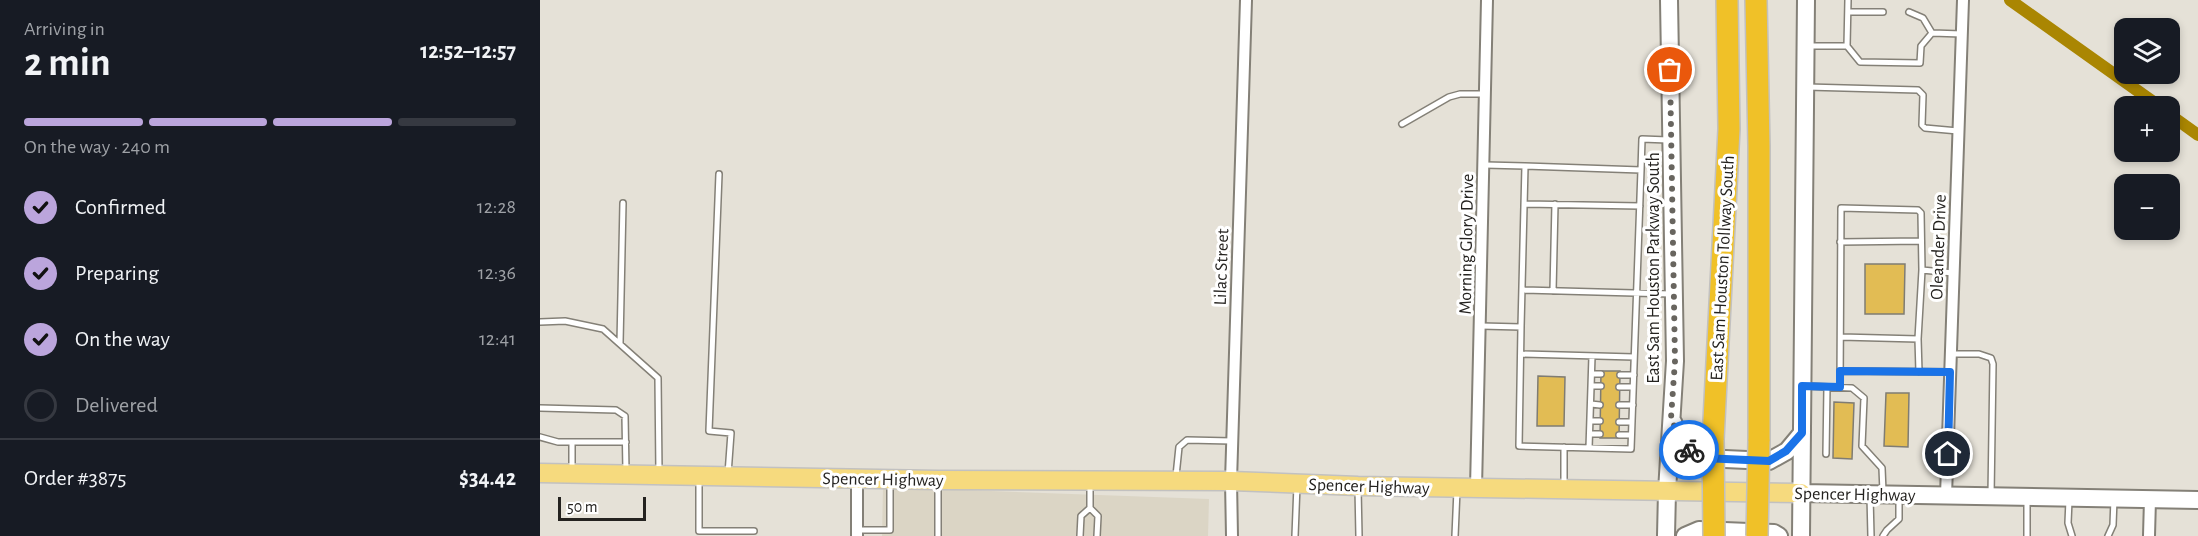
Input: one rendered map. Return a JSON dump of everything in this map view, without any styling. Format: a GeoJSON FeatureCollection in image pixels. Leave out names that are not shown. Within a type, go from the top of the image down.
{"type":"FeatureCollection","features":[{"type":"Feature","properties":{"kind":"highway","name":"East Sam Houston Tollway South"},"geometry":{"type":"LineString","coordinates":[[1714,536],[1713,440],[1729,129],[1727,0]]}},
{"type":"Feature","properties":{"kind":"highway","name":"East Sam Houston Tollway South"},"geometry":{"type":"LineString","coordinates":[[1756,0],[1759,146],[1757,536]]}},
{"type":"Feature","properties":{"kind":"main road","name":"East Sam Houston Parkway South"},"geometry":{"type":"LineString","coordinates":[[1666,536],[1675,361],[1669,0]]}},
{"type":"Feature","properties":{"kind":"main road"},"geometry":{"type":"LineString","coordinates":[[1800,536],[1806,0]]}},
{"type":"Feature","properties":{"kind":"main road"},"geometry":{"type":"LineString","coordinates":[[1671,418],[1682,445],[1703,458],[1769,461],[1786,451],[1802,433]]}},
{"type":"Feature","properties":{"kind":"main road","name":"Spencer Highway"},"geometry":{"type":"LineString","coordinates":[[540,473],[939,480],[1231,481],[1457,488],[2198,500]]}},
{"type":"Feature","properties":{"kind":"main road"},"geometry":{"type":"LineString","coordinates":[[1684,536],[1699,530],[1774,533],[1779,536]]}},
{"type":"Feature","properties":{"kind":"street","name":"Lilac Street"},"geometry":{"type":"LineString","coordinates":[[1232,536],[1232,441],[1246,0]]}},
{"type":"Feature","properties":{"kind":"street","name":"Morning Glory Drive"},"geometry":{"type":"LineString","coordinates":[[1476,488],[1487,0]]}},
{"type":"Feature","properties":{"kind":"street","name":"Oleander Drive"},"geometry":{"type":"LineString","coordinates":[[1946,496],[1963,5]]}},
{"type":"Feature","properties":{"kind":"street"},"geometry":{"type":"LineString","coordinates":[[857,478],[857,533]]}},
{"type":"Feature","properties":{"kind":"street"},"geometry":{"type":"LineString","coordinates":[[2149,536],[2150,499]]}},
{"type":"Feature","properties":{"kind":"lane"},"geometry":{"type":"LineString","coordinates":[[1848,0],[1847,46],[1860,62],[1920,63],[1921,46],[1932,33]]}},
{"type":"Feature","properties":{"kind":"lane"},"geometry":{"type":"LineString","coordinates":[[1848,12],[1883,12]]}},
{"type":"Feature","properties":{"kind":"lane"},"geometry":{"type":"LineString","coordinates":[[1909,12],[1923,18],[1932,33]]}},
{"type":"Feature","properties":{"kind":"lane"},"geometry":{"type":"LineString","coordinates":[[1932,33],[1962,34]]}},
{"type":"Feature","properties":{"kind":"lane"},"geometry":{"type":"LineString","coordinates":[[1806,46],[1847,46]]}},
{"type":"Feature","properties":{"kind":"lane"},"geometry":{"type":"LineString","coordinates":[[1805,87],[1918,90],[1923,95],[1922,124],[1925,128],[1958,131]]}},
{"type":"Feature","properties":{"kind":"lane"},"geometry":{"type":"LineString","coordinates":[[1402,123],[1449,97],[1460,94],[1486,94]]}},
{"type":"Feature","properties":{"kind":"lane"},"geometry":{"type":"LineString","coordinates":[[1525,166],[1519,446],[1631,449],[1642,139],[1671,140]]}},
{"type":"Feature","properties":{"kind":"lane"},"geometry":{"type":"LineString","coordinates":[[1485,165],[1641,170]]}},
{"type":"Feature","properties":{"kind":"lane"},"geometry":{"type":"LineString","coordinates":[[719,174],[709,431],[730,433],[728,476]]}},
{"type":"Feature","properties":{"kind":"lane"},"geometry":{"type":"LineString","coordinates":[[620,343],[623,203]]}},
{"type":"Feature","properties":{"kind":"lane"},"geometry":{"type":"LineString","coordinates":[[1525,204],[1640,206]]}},
{"type":"Feature","properties":{"kind":"lane"},"geometry":{"type":"LineString","coordinates":[[1553,291],[1555,204]]}},
{"type":"Feature","properties":{"kind":"lane"},"geometry":{"type":"LineString","coordinates":[[1840,387],[1841,208],[1918,210],[1921,213],[1919,372]]}},
{"type":"Feature","properties":{"kind":"lane"},"geometry":{"type":"LineString","coordinates":[[1840,242],[1921,242]]}},
{"type":"Feature","properties":{"kind":"lane"},"geometry":{"type":"LineString","coordinates":[[1922,270],[1954,273]]}},
{"type":"Feature","properties":{"kind":"lane"},"geometry":{"type":"LineString","coordinates":[[1523,290],[1674,294]]}},
{"type":"Feature","properties":{"kind":"lane"},"geometry":{"type":"LineString","coordinates":[[540,322],[565,321],[603,329],[658,378],[659,475]]}},
{"type":"Feature","properties":{"kind":"lane"},"geometry":{"type":"LineString","coordinates":[[1480,326],[1521,327]]}},
{"type":"Feature","properties":{"kind":"lane"},"geometry":{"type":"LineString","coordinates":[[1841,338],[1918,339]]}},
{"type":"Feature","properties":{"kind":"lane"},"geometry":{"type":"LineString","coordinates":[[1521,354],[1634,357]]}},
{"type":"Feature","properties":{"kind":"lane"},"geometry":{"type":"LineString","coordinates":[[1951,354],[1979,354],[1991,358],[1993,364],[1991,497]]}},
{"type":"Feature","properties":{"kind":"lane"},"geometry":{"type":"LineString","coordinates":[[1589,448],[1592,356]]}},
{"type":"Feature","properties":{"kind":"lane"},"geometry":{"type":"LineString","coordinates":[[1840,371],[1950,372]]}},
{"type":"Feature","properties":{"kind":"lane"},"geometry":{"type":"LineString","coordinates":[[1592,374],[1601,374]]}},
{"type":"Feature","properties":{"kind":"lane"},"geometry":{"type":"LineString","coordinates":[[1620,375],[1634,375]]}},
{"type":"Feature","properties":{"kind":"lane"},"geometry":{"type":"LineString","coordinates":[[1591,386],[1601,386]]}},
{"type":"Feature","properties":{"kind":"lane"},"geometry":{"type":"LineString","coordinates":[[1802,386],[1852,388],[1864,398],[1862,446],[1882,468],[1884,495],[1870,536]]}},
{"type":"Feature","properties":{"kind":"lane"},"geometry":{"type":"LineString","coordinates":[[1620,387],[1633,387]]}},
{"type":"Feature","properties":{"kind":"lane"},"geometry":{"type":"LineString","coordinates":[[1826,454],[1827,387]]}},
{"type":"Feature","properties":{"kind":"lane"},"geometry":{"type":"LineString","coordinates":[[1591,404],[1600,405]]}},
{"type":"Feature","properties":{"kind":"lane"},"geometry":{"type":"LineString","coordinates":[[1619,405],[1633,405]]}},
{"type":"Feature","properties":{"kind":"lane"},"geometry":{"type":"LineString","coordinates":[[540,408],[616,410],[622,413],[625,416],[626,474]]}},
{"type":"Feature","properties":{"kind":"lane"},"geometry":{"type":"LineString","coordinates":[[1590,421],[1600,421]]}},
{"type":"Feature","properties":{"kind":"lane"},"geometry":{"type":"LineString","coordinates":[[1619,422],[1632,422]]}},
{"type":"Feature","properties":{"kind":"lane"},"geometry":{"type":"LineString","coordinates":[[1590,434],[1600,434]]}},
{"type":"Feature","properties":{"kind":"lane"},"geometry":{"type":"LineString","coordinates":[[1619,435],[1631,435]]}},
{"type":"Feature","properties":{"kind":"lane"},"geometry":{"type":"LineString","coordinates":[[540,437],[558,442],[626,442]]}},
{"type":"Feature","properties":{"kind":"lane"},"geometry":{"type":"LineString","coordinates":[[1175,481],[1179,447],[1186,440],[1232,441]]}},
{"type":"Feature","properties":{"kind":"lane"},"geometry":{"type":"LineString","coordinates":[[572,442],[572,474]]}},
{"type":"Feature","properties":{"kind":"lane"},"geometry":{"type":"LineString","coordinates":[[1564,447],[1564,489]]}},
{"type":"Feature","properties":{"kind":"lane"},"geometry":{"type":"LineString","coordinates":[[699,476],[699,533],[754,531]]}},
{"type":"Feature","properties":{"kind":"lane"},"geometry":{"type":"LineString","coordinates":[[857,533],[890,530],[890,479]]}},
{"type":"Feature","properties":{"kind":"lane"},"geometry":{"type":"LineString","coordinates":[[938,536],[939,480]]}},
{"type":"Feature","properties":{"kind":"lane"},"geometry":{"type":"LineString","coordinates":[[1090,481],[1090,508],[1098,516],[1097,536]]}},
{"type":"Feature","properties":{"kind":"lane"},"geometry":{"type":"LineString","coordinates":[[1295,536],[1297,484]]}},
{"type":"Feature","properties":{"kind":"lane"},"geometry":{"type":"LineString","coordinates":[[1358,486],[1359,536]]}},
{"type":"Feature","properties":{"kind":"lane"},"geometry":{"type":"LineString","coordinates":[[1455,536],[1457,488]]}},
{"type":"Feature","properties":{"kind":"lane"},"geometry":{"type":"LineString","coordinates":[[1883,536],[1899,519],[1884,495]]}},
{"type":"Feature","properties":{"kind":"lane"},"geometry":{"type":"LineString","coordinates":[[2027,497],[2027,536]]}},
{"type":"Feature","properties":{"kind":"lane"},"geometry":{"type":"LineString","coordinates":[[2069,498],[2068,524],[2072,536]]}},
{"type":"Feature","properties":{"kind":"lane"},"geometry":{"type":"LineString","coordinates":[[2108,536],[2113,525],[2114,499]]}},
{"type":"Feature","properties":{"kind":"lane"},"geometry":{"type":"LineString","coordinates":[[1080,536],[1081,516],[1090,508]]}},
{"type":"Feature","properties":{"kind":"shaded area"},"geometry":{"type":"Polygon","coordinates":[[[883,487],[1209,499],[1208,536],[882,536],[883,487]]]}},
{"type":"Feature","properties":{"kind":"building"},"geometry":{"type":"Polygon","coordinates":[[[1865,264],[1905,264],[1904,314],[1865,314],[1865,264]]]}},
{"type":"Feature","properties":{"kind":"building"},"geometry":{"type":"Polygon","coordinates":[[[1601,371],[1620,371],[1619,438],[1600,438],[1601,371]]]}},
{"type":"Feature","properties":{"kind":"building"},"geometry":{"type":"Polygon","coordinates":[[[1538,376],[1565,377],[1564,426],[1537,426],[1538,376]]]}},
{"type":"Feature","properties":{"kind":"building"},"geometry":{"type":"Polygon","coordinates":[[[1886,393],[1909,393],[1908,447],[1884,446],[1886,393]]]}},
{"type":"Feature","properties":{"kind":"building"},"geometry":{"type":"Polygon","coordinates":[[[1834,402],[1854,403],[1852,459],[1833,458],[1834,402]]]}},
{"type":"Feature","properties":{"kind":"waterway"},"geometry":{"type":"LineString","coordinates":[[2010,0],[2145,96]]}},
{"type":"Feature","properties":{"kind":"waterway"},"geometry":{"type":"LineString","coordinates":[[2180,122],[2198,135]]}},
{"type":"Feature","properties":{"kind":"way so far"},"geometry":{"type":"LineString","coordinates":[[1670,70],[1675,361],[1671,418],[1682,445],[1689,450]]}},
{"type":"Feature","properties":{"kind":"route"},"geometry":{"type":"LineString","coordinates":[[1689,450],[1703,458],[1769,461],[1786,451],[1802,433],[1802,386],[1840,387],[1840,371],[1950,372],[1948,454]]}}]}
